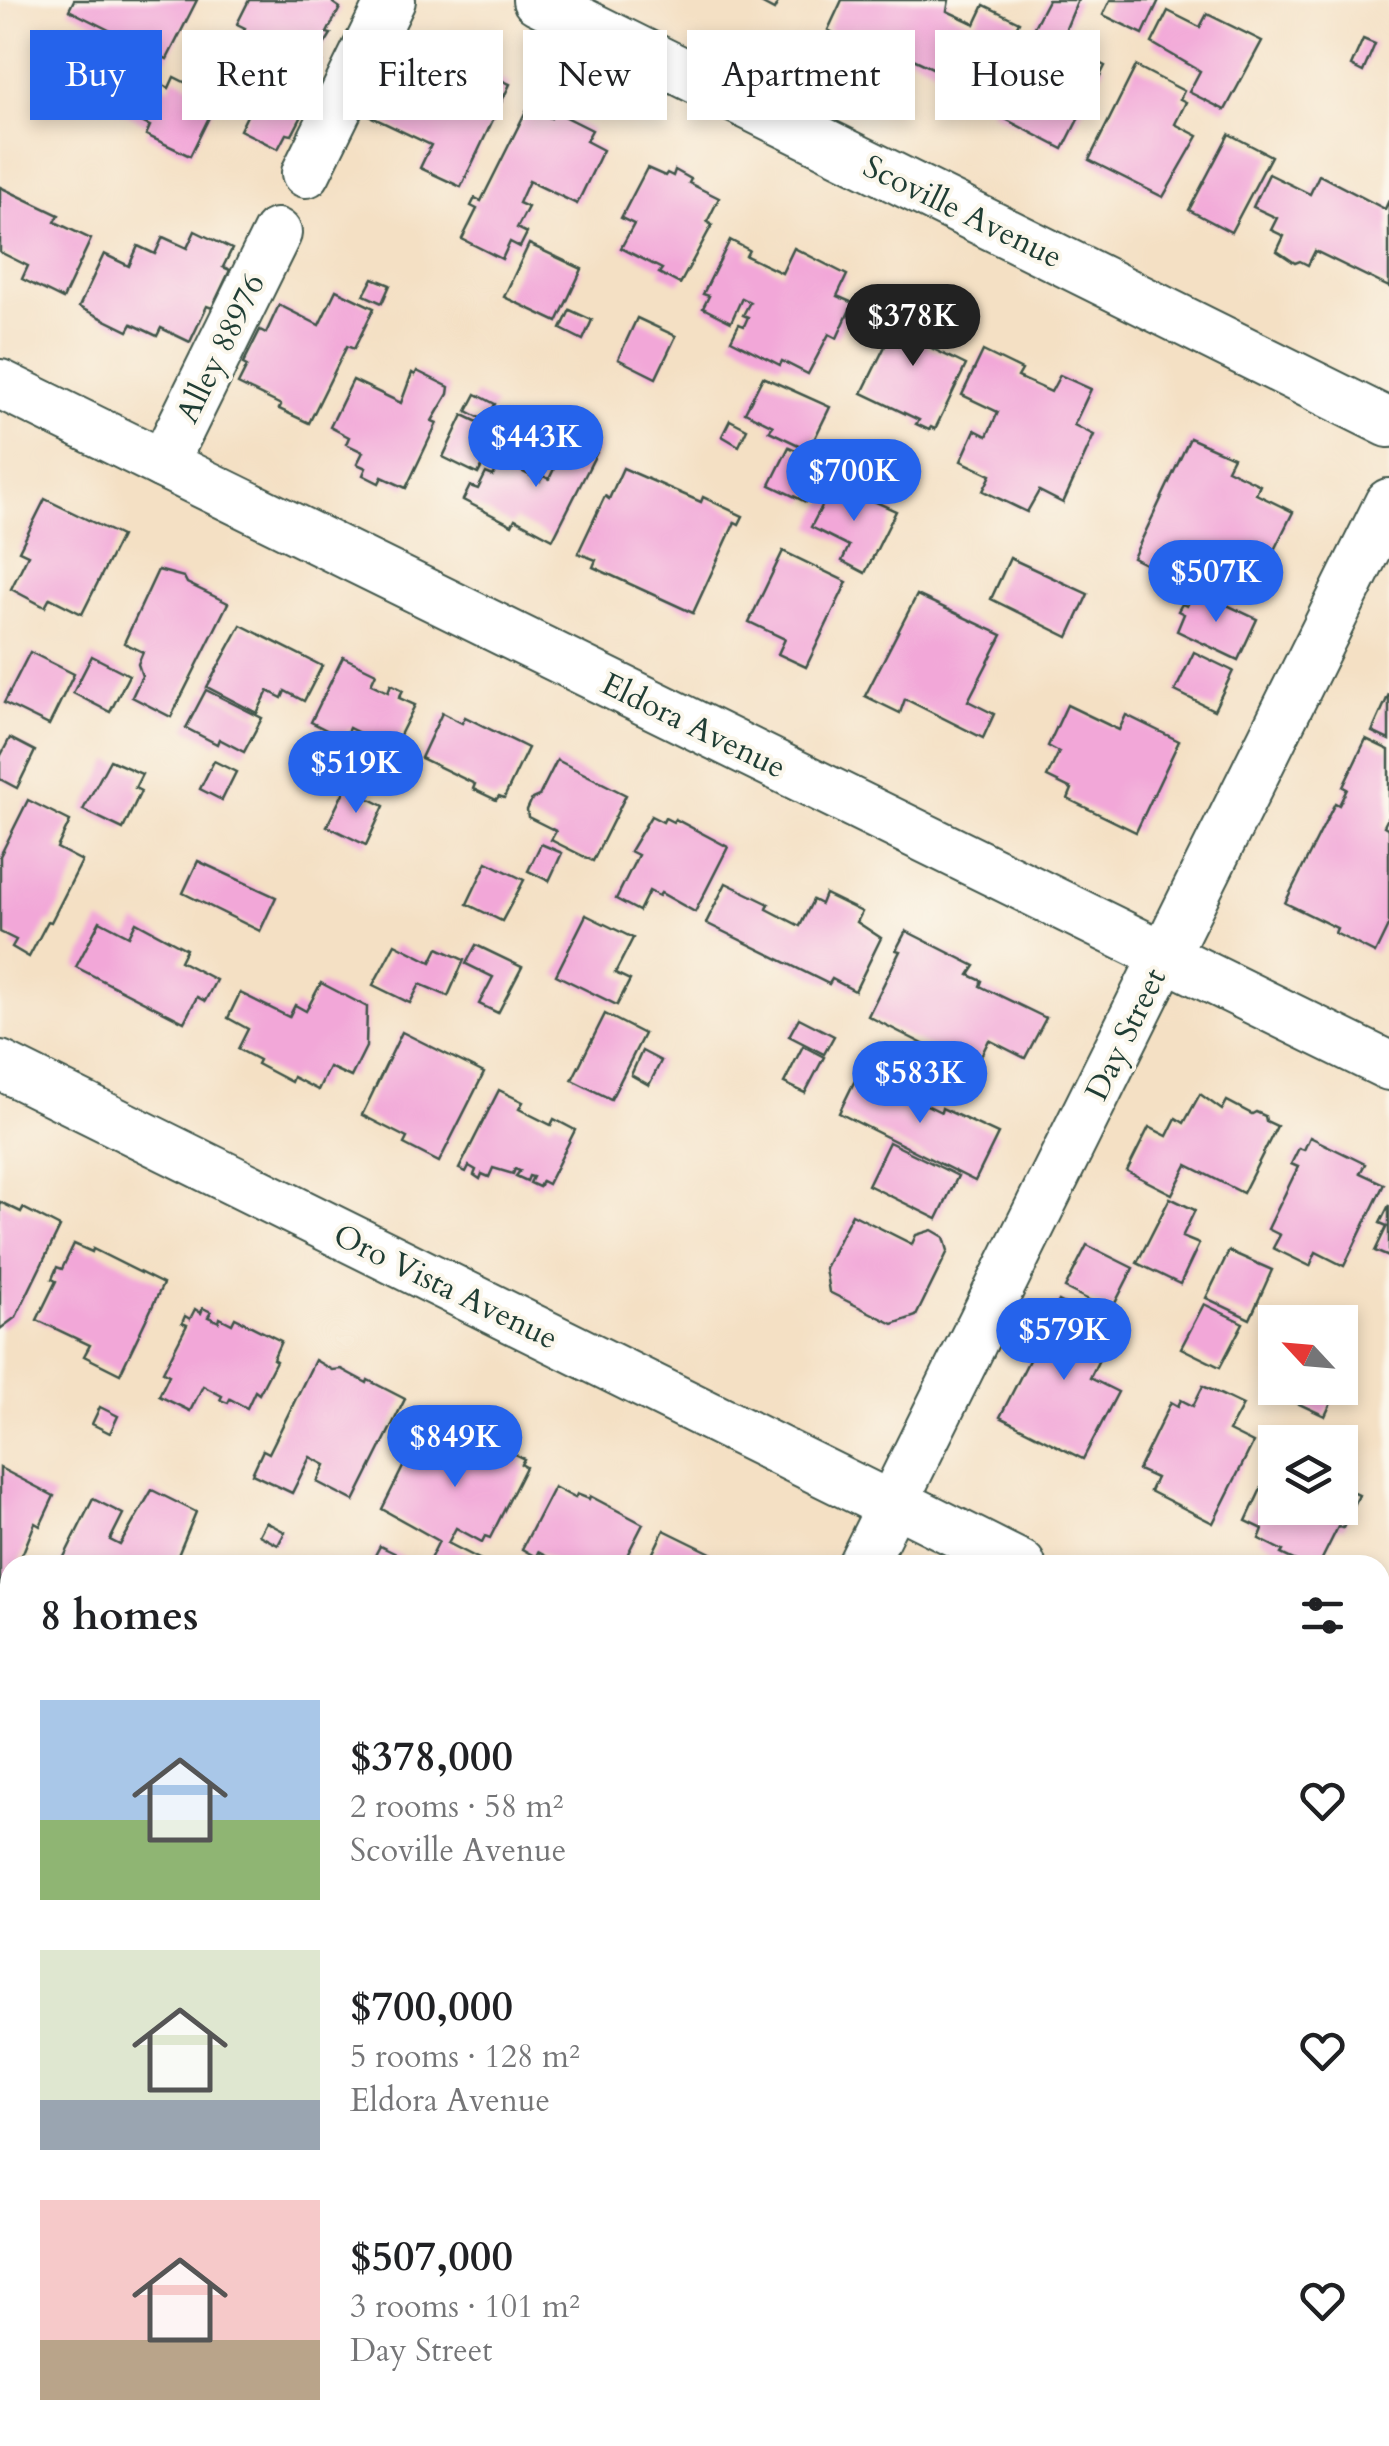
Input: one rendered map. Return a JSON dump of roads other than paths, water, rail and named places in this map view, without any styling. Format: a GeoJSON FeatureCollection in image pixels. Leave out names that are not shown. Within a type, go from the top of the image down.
{"type":"FeatureCollection","features":[{"type":"Feature","properties":{"kind":"street"},"geometry":{"type":"LineString","coordinates":[[306,173],[392,0]]}},
{"type":"Feature","properties":{"kind":"street","name":"Scoville Avenue"},"geometry":{"type":"LineString","coordinates":[[537,0],[1389,423]]}},
{"type":"Feature","properties":{"kind":"street","name":"Alley 88976"},"geometry":{"type":"LineString","coordinates":[[163,464],[276,233]]}},
{"type":"Feature","properties":{"kind":"street","name":"Eldora Avenue"},"geometry":{"type":"LineString","coordinates":[[0,384],[1389,1066]]}},
{"type":"Feature","properties":{"kind":"street","name":"Day Street"},"geometry":{"type":"LineString","coordinates":[[867,1555],[1389,503]]}},
{"type":"Feature","properties":{"kind":"street","name":"Oro Vista Avenue"},"geometry":{"type":"LineString","coordinates":[[0,1065],[1000,1555]]}}]}
